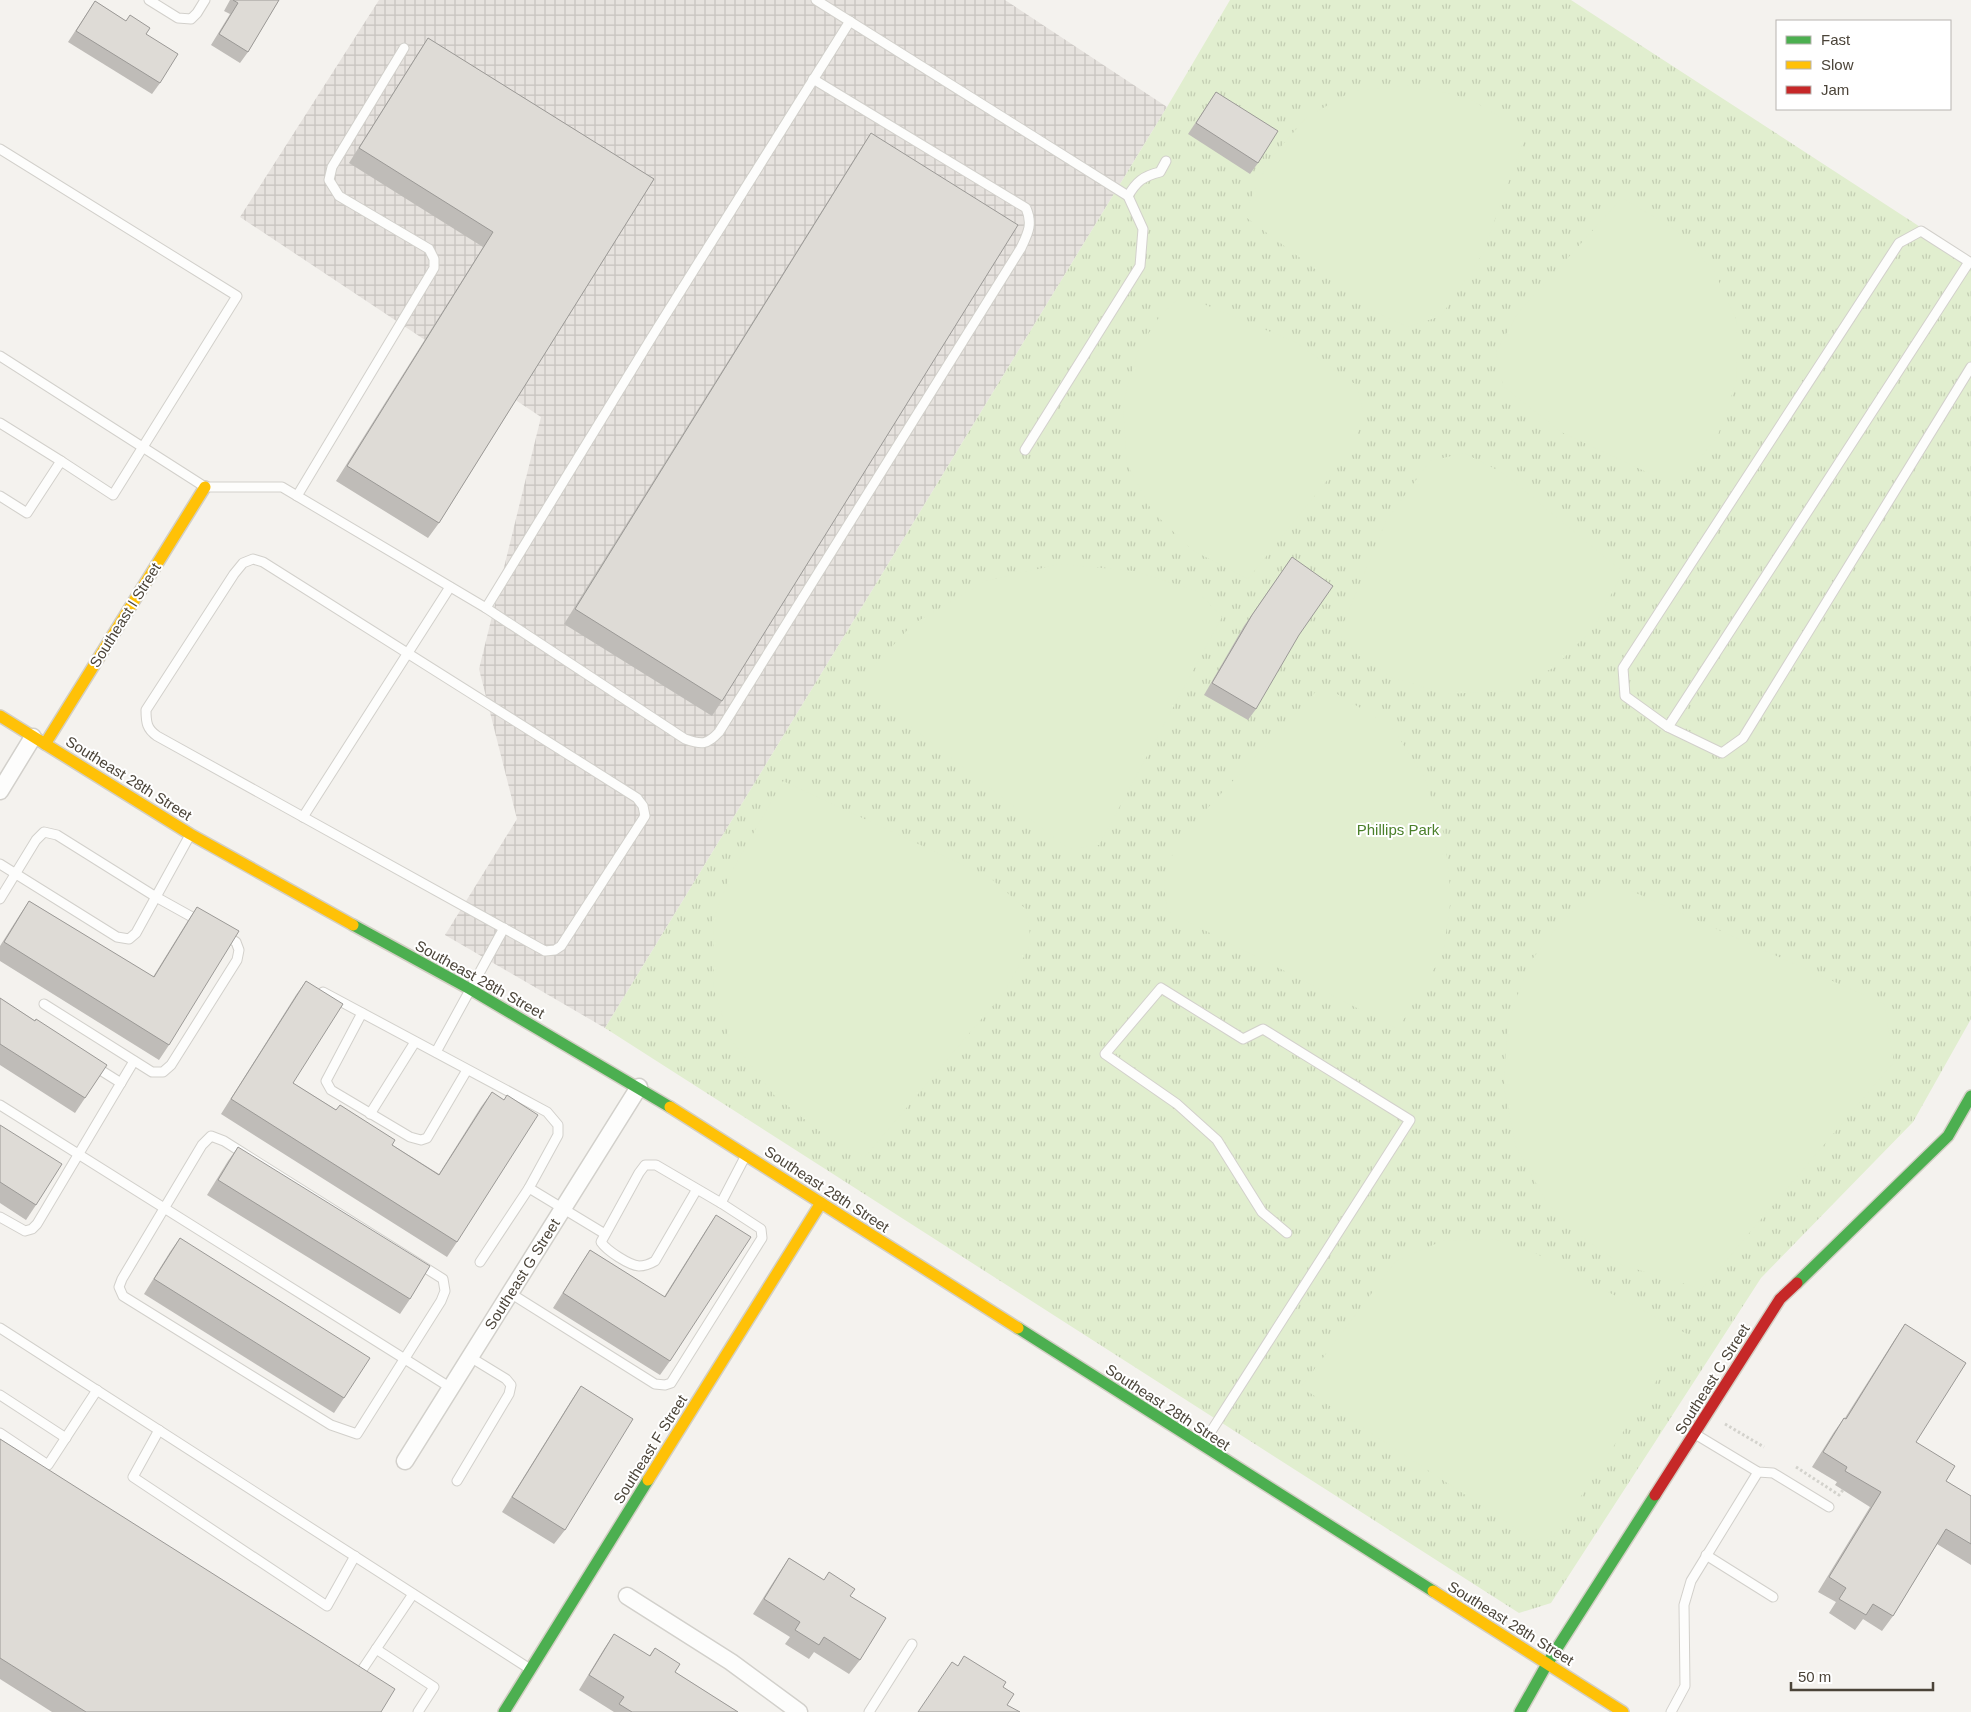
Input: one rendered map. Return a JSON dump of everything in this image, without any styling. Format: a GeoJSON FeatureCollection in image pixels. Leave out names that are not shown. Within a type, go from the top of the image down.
{"type":"FeatureCollection","features":[{"type":"Feature","properties":{"kind":"main road","name":"Southeast I Street"},"geometry":{"type":"LineString","coordinates":[[39,741],[205,487]]}},
{"type":"Feature","properties":{"kind":"main road","name":"Southeast 28th Street"},"geometry":{"type":"LineString","coordinates":[[0,716],[190,834],[302,898],[470,989],[639,1087],[1623,1712]]}},
{"type":"Feature","properties":{"kind":"main road","name":"Southeast C Street"},"geometry":{"type":"LineString","coordinates":[[1520,1712],[1547,1664],[1780,1299],[1948,1136],[1971,1096]]}},
{"type":"Feature","properties":{"kind":"main road","name":"Southeast F Street"},"geometry":{"type":"LineString","coordinates":[[504,1712],[821,1203]]}},
{"type":"Feature","properties":{"kind":"street","name":"Southeast I Street"},"geometry":{"type":"LineString","coordinates":[[0,791],[39,741]]}},
{"type":"Feature","properties":{"kind":"street","name":"Southeast G Street"},"geometry":{"type":"LineString","coordinates":[[405,1461],[639,1087]]}},
{"type":"Feature","properties":{"kind":"street"},"geometry":{"type":"LineString","coordinates":[[627,1596],[732,1662],[799,1712]]}},
{"type":"Feature","properties":{"kind":"lane"},"geometry":{"type":"LineString","coordinates":[[149,0],[178,18],[191,18],[197,13],[205,0]]}},
{"type":"Feature","properties":{"kind":"lane"},"geometry":{"type":"LineString","coordinates":[[816,0],[1128,196],[1143,229],[1140,266],[1026,450]]}},
{"type":"Feature","properties":{"kind":"lane"},"geometry":{"type":"LineString","coordinates":[[486,608],[660,323],[850,21]]}},
{"type":"Feature","properties":{"kind":"lane"},"geometry":{"type":"LineString","coordinates":[[297,496],[434,268],[434,259],[429,249],[339,196],[329,180],[332,168],[404,48]]}},
{"type":"Feature","properties":{"kind":"lane"},"geometry":{"type":"LineString","coordinates":[[0,356],[205,487],[282,487],[486,608],[686,739],[698,744],[710,742],[719,732],[1021,248],[1031,226],[1026,208],[813,79]]}},
{"type":"Feature","properties":{"kind":"lane"},"geometry":{"type":"LineString","coordinates":[[0,149],[237,296],[113,495],[0,422]]}},
{"type":"Feature","properties":{"kind":"lane"},"geometry":{"type":"LineString","coordinates":[[1128,196],[1135,184],[1146,176],[1160,172],[1166,161]]}},
{"type":"Feature","properties":{"kind":"lane"},"geometry":{"type":"LineString","coordinates":[[1668,726],[1970,263],[1921,231],[1899,243],[1623,668],[1625,696],[1668,726],[1722,753],[1743,738],[1971,367]]}},
{"type":"Feature","properties":{"kind":"lane"},"geometry":{"type":"LineString","coordinates":[[0,496],[27,513],[61,461]]}},
{"type":"Feature","properties":{"kind":"lane"},"geometry":{"type":"LineString","coordinates":[[253,559],[263,562],[637,798],[643,806],[645,816],[561,946],[555,950],[545,951],[303,817],[148,730],[146,710],[234,574],[243,563],[253,559]]}},
{"type":"Feature","properties":{"kind":"lane"},"geometry":{"type":"LineString","coordinates":[[303,817],[450,586]]}},
{"type":"Feature","properties":{"kind":"lane"},"geometry":{"type":"LineString","coordinates":[[0,899],[36,840],[44,832],[57,835],[156,897],[236,942],[239,950],[237,960],[171,1065],[163,1072],[152,1072],[44,1004]]}},
{"type":"Feature","properties":{"kind":"lane"},"geometry":{"type":"LineString","coordinates":[[0,864],[117,937],[129,939],[136,933],[190,834]]}},
{"type":"Feature","properties":{"kind":"lane"},"geometry":{"type":"LineString","coordinates":[[436,1052],[504,928]]}},
{"type":"Feature","properties":{"kind":"lane"},"geometry":{"type":"LineString","coordinates":[[313,986],[546,1112],[558,1125],[558,1135],[529,1188],[480,1262]]}},
{"type":"Feature","properties":{"kind":"lane"},"geometry":{"type":"LineString","coordinates":[[1202,1446],[1410,1120],[1263,1029],[1243,1040],[1161,988],[1105,1054],[1178,1104],[1217,1140],[1262,1212],[1287,1233]]}},
{"type":"Feature","properties":{"kind":"lane"},"geometry":{"type":"LineString","coordinates":[[362,1013],[326,1081],[331,1090],[410,1137],[420,1140],[426,1138],[467,1070]]}},
{"type":"Feature","properties":{"kind":"lane"},"geometry":{"type":"LineString","coordinates":[[370,1114],[415,1042]]}},
{"type":"Feature","properties":{"kind":"lane"},"geometry":{"type":"LineString","coordinates":[[0,1217],[25,1231],[32,1230],[134,1061]]}},
{"type":"Feature","properties":{"kind":"lane"},"geometry":{"type":"LineString","coordinates":[[88,1062],[121,1083]]}},
{"type":"Feature","properties":{"kind":"lane"},"geometry":{"type":"LineString","coordinates":[[0,1105],[451,1388]]}},
{"type":"Feature","properties":{"kind":"lane"},"geometry":{"type":"LineString","coordinates":[[210,1136],[232,1146],[443,1279],[445,1291],[441,1301],[403,1358],[356,1434],[331,1425],[123,1296],[119,1287],[122,1279],[202,1145],[210,1136]]}},
{"type":"Feature","properties":{"kind":"lane"},"geometry":{"type":"LineString","coordinates":[[721,1203],[746,1155]]}},
{"type":"Feature","properties":{"kind":"lane"},"geometry":{"type":"LineString","coordinates":[[510,1293],[655,1384],[666,1385],[672,1383],[762,1238],[761,1229],[721,1203],[656,1165],[645,1165],[638,1173],[601,1242],[606,1249],[636,1266],[646,1266],[655,1262],[697,1189]]}},
{"type":"Feature","properties":{"kind":"lane"},"geometry":{"type":"LineString","coordinates":[[529,1188],[562,1210],[605,1234]]}},
{"type":"Feature","properties":{"kind":"lane"},"geometry":{"type":"LineString","coordinates":[[0,1328],[531,1669]]}},
{"type":"Feature","properties":{"kind":"lane"},"geometry":{"type":"LineString","coordinates":[[457,1481],[509,1394],[511,1385],[506,1378],[470,1357]]}},
{"type":"Feature","properties":{"kind":"lane"},"geometry":{"type":"LineString","coordinates":[[0,1433],[48,1465],[96,1390]]}},
{"type":"Feature","properties":{"kind":"lane"},"geometry":{"type":"LineString","coordinates":[[0,1395],[66,1438]]}},
{"type":"Feature","properties":{"kind":"lane"},"geometry":{"type":"LineString","coordinates":[[159,1430],[133,1478],[327,1606],[355,1556]]}},
{"type":"Feature","properties":{"kind":"lane"},"geometry":{"type":"LineString","coordinates":[[1695,1434],[1758,1472],[1773,1473],[1829,1507]]}},
{"type":"Feature","properties":{"kind":"lane"},"geometry":{"type":"LineString","coordinates":[[1671,1712],[1685,1686],[1684,1605],[1691,1581],[1758,1472]]}},
{"type":"Feature","properties":{"kind":"lane"},"geometry":{"type":"LineString","coordinates":[[1706,1555],[1773,1597]]}},
{"type":"Feature","properties":{"kind":"lane"},"geometry":{"type":"LineString","coordinates":[[362,1670],[413,1594]]}},
{"type":"Feature","properties":{"kind":"lane"},"geometry":{"type":"LineString","coordinates":[[869,1712],[912,1644]]}},
{"type":"Feature","properties":{"kind":"lane"},"geometry":{"type":"LineString","coordinates":[[376,1649],[434,1687],[418,1712]]}},
{"type":"Feature","properties":{"kind":"path"},"geometry":{"type":"LineString","coordinates":[[1725,1424],[1764,1447]]}},
{"type":"Feature","properties":{"kind":"path"},"geometry":{"type":"LineString","coordinates":[[1796,1467],[1839,1495],[1842,1490]]}},
{"type":"Feature","properties":{"kind":"shaded area"},"geometry":{"type":"Polygon","coordinates":[[[379,0],[1005,0],[1167,107],[605,1028],[445,935],[517,819],[479,669],[541,417],[240,217],[379,0]]]}},
{"type":"Feature","properties":{"kind":"green space","name":"Phillips Park"},"geometry":{"type":"Polygon","coordinates":[[[1230,0],[1571,0],[1971,260],[1971,1019],[1913,1122],[1761,1278],[1551,1603],[1519,1613],[605,1028],[1167,107],[1230,0]]]}},
{"type":"Feature","properties":{"kind":"green space"},"geometry":{"type":"Polygon","coordinates":[[[1413,85],[1470,99],[1503,119],[1524,140],[1482,255],[1441,316],[1408,327],[1367,308],[1243,215],[1270,159],[1307,117],[1353,91],[1413,85]]]}},
{"type":"Feature","properties":{"kind":"green space"},"geometry":{"type":"Polygon","coordinates":[[[1622,198],[1676,230],[1714,271],[1736,319],[1737,380],[1718,435],[1695,465],[1672,484],[1561,432],[1503,386],[1496,352],[1518,313],[1622,198]]]}},
{"type":"Feature","properties":{"kind":"green space"},"geometry":{"type":"Polygon","coordinates":[[[1182,295],[1295,342],[1356,385],[1365,418],[1345,458],[1248,579],[1192,550],[1152,511],[1127,464],[1123,403],[1139,348],[1160,316],[1182,295]]]}},
{"type":"Feature","properties":{"kind":"green space"},"geometry":{"type":"Polygon","coordinates":[[[1464,453],[1503,473],[1623,572],[1594,627],[1555,667],[1507,691],[1446,694],[1391,677],[1359,656],[1339,634],[1386,521],[1430,461],[1464,453]]]}},
{"type":"Feature","properties":{"kind":"green space"},"geometry":{"type":"Polygon","coordinates":[[[1060,564],[1134,571],[1197,591],[1222,617],[1099,845],[1069,849],[865,691],[873,667],[913,624],[986,581],[1060,564]]]}},
{"type":"Feature","properties":{"kind":"green space"},"geometry":{"type":"Polygon","coordinates":[[[1322,685],[1392,727],[1424,777],[1445,837],[1451,898],[1443,954],[1398,1029],[1167,911],[1164,880],[1177,841],[1322,685]]]}},
{"type":"Feature","properties":{"kind":"green space"},"geometry":{"type":"Polygon","coordinates":[[[783,781],[989,877],[1027,910],[1031,944],[1005,991],[865,1157],[823,1134],[774,1095],[729,1037],[714,989],[713,920],[733,869],[783,781]]]}},
{"type":"Feature","properties":{"kind":"green space"},"geometry":{"type":"Polygon","coordinates":[[[1607,880],[1884,1004],[1894,1062],[1702,1289],[1622,1265],[1581,1236],[1547,1203],[1516,1147],[1504,1087],[1508,1021],[1530,962],[1563,920],[1607,880]]]}},
{"type":"Feature","properties":{"kind":"green space"},"geometry":{"type":"Polygon","coordinates":[[[1494,1239],[1537,1254],[1687,1334],[1555,1536],[1534,1540],[1301,1387],[1396,1261],[1442,1241],[1494,1239]]]}},
{"type":"Feature","properties":{"kind":"building"},"geometry":{"type":"Polygon","coordinates":[[[233,0],[279,0],[248,52],[219,34],[238,3],[233,0]]]}},
{"type":"Feature","properties":{"kind":"building"},"geometry":{"type":"Polygon","coordinates":[[[95,1],[126,21],[130,15],[150,28],[146,34],[178,54],[160,83],[76,31],[95,1]]]}},
{"type":"Feature","properties":{"kind":"building"},"geometry":{"type":"Polygon","coordinates":[[[428,38],[654,179],[439,523],[347,466],[493,232],[359,148],[428,38]]]}},
{"type":"Feature","properties":{"kind":"building"},"geometry":{"type":"Polygon","coordinates":[[[1216,92],[1278,131],[1258,163],[1196,123],[1216,92]]]}},
{"type":"Feature","properties":{"kind":"building"},"geometry":{"type":"Polygon","coordinates":[[[871,133],[1018,225],[722,701],[575,609],[871,133]]]}},
{"type":"Feature","properties":{"kind":"building"},"geometry":{"type":"Polygon","coordinates":[[[1292,557],[1333,586],[1299,635],[1256,709],[1212,683],[1252,615],[1292,557]]]}},
{"type":"Feature","properties":{"kind":"building"},"geometry":{"type":"Polygon","coordinates":[[[29,901],[154,977],[197,907],[239,931],[169,1045],[4,942],[29,901]]]}},
{"type":"Feature","properties":{"kind":"building"},"geometry":{"type":"Polygon","coordinates":[[[306,981],[343,1004],[293,1083],[336,1110],[340,1105],[395,1140],[392,1145],[439,1175],[492,1092],[504,1100],[507,1095],[538,1115],[457,1242],[231,1099],[306,981]]]}},
{"type":"Feature","properties":{"kind":"building"},"geometry":{"type":"Polygon","coordinates":[[[0,998],[107,1065],[85,1098],[0,1044],[0,998]]]}},
{"type":"Feature","properties":{"kind":"building"},"geometry":{"type":"Polygon","coordinates":[[[0,1125],[62,1164],[36,1205],[0,1182],[0,1125]]]}},
{"type":"Feature","properties":{"kind":"building"},"geometry":{"type":"Polygon","coordinates":[[[238,1147],[430,1266],[410,1299],[218,1180],[238,1147]]]}},
{"type":"Feature","properties":{"kind":"building"},"geometry":{"type":"Polygon","coordinates":[[[716,1215],[751,1237],[670,1361],[563,1293],[590,1250],[665,1297],[716,1215]]]}},
{"type":"Feature","properties":{"kind":"building"},"geometry":{"type":"Polygon","coordinates":[[[180,1238],[370,1358],[344,1398],[154,1279],[180,1238]]]}},
{"type":"Feature","properties":{"kind":"building"},"geometry":{"type":"Polygon","coordinates":[[[1905,1324],[1966,1363],[1916,1442],[1955,1466],[1946,1481],[1971,1496],[1971,1544],[1946,1529],[1893,1616],[1873,1604],[1866,1615],[1839,1599],[1846,1588],[1829,1577],[1881,1492],[1845,1471],[1847,1467],[1823,1452],[1844,1418],[1846,1419],[1905,1324]]]}},
{"type":"Feature","properties":{"kind":"building"},"geometry":{"type":"Polygon","coordinates":[[[581,1386],[633,1419],[565,1530],[512,1497],[581,1386]]]}},
{"type":"Feature","properties":{"kind":"building"},"geometry":{"type":"Polygon","coordinates":[[[0,1439],[395,1689],[381,1712],[86,1712],[0,1658],[0,1439]]]}},
{"type":"Feature","properties":{"kind":"building"},"geometry":{"type":"Polygon","coordinates":[[[789,1558],[824,1580],[829,1572],[855,1589],[850,1596],[886,1618],[860,1660],[824,1637],[819,1645],[795,1630],[800,1622],[764,1599],[789,1558]]]}},
{"type":"Feature","properties":{"kind":"building"},"geometry":{"type":"Polygon","coordinates":[[[614,1634],[650,1656],[655,1648],[680,1664],[675,1672],[738,1712],[632,1712],[619,1704],[624,1697],[589,1675],[614,1634]]]}},
{"type":"Feature","properties":{"kind":"building"},"geometry":{"type":"Polygon","coordinates":[[[964,1656],[1006,1682],[1003,1687],[1014,1694],[1007,1705],[1020,1712],[918,1712],[952,1662],[958,1666],[964,1656]]]}},
{"type":"Feature","properties":{"kind":"traffic: fast"},"geometry":{"type":"LineString","coordinates":[[353,925],[470,989],[670,1107]]}},
{"type":"Feature","properties":{"kind":"traffic: fast"},"geometry":{"type":"LineString","coordinates":[[1797,1283],[1948,1136],[1971,1096]]}},
{"type":"Feature","properties":{"kind":"traffic: fast"},"geometry":{"type":"LineString","coordinates":[[1018,1328],[1433,1591]]}},
{"type":"Feature","properties":{"kind":"traffic: fast"},"geometry":{"type":"LineString","coordinates":[[504,1712],[648,1480]]}},
{"type":"Feature","properties":{"kind":"traffic: fast"},"geometry":{"type":"LineString","coordinates":[[1520,1712],[1547,1664],[1655,1495]]}},
{"type":"Feature","properties":{"kind":"traffic: slow"},"geometry":{"type":"LineString","coordinates":[[45,744],[205,487]]}},
{"type":"Feature","properties":{"kind":"traffic: slow"},"geometry":{"type":"LineString","coordinates":[[0,716],[190,834],[353,925]]}},
{"type":"Feature","properties":{"kind":"traffic: slow"},"geometry":{"type":"LineString","coordinates":[[670,1107],[1018,1328]]}},
{"type":"Feature","properties":{"kind":"traffic: slow"},"geometry":{"type":"LineString","coordinates":[[648,1480],[821,1203]]}},
{"type":"Feature","properties":{"kind":"traffic: slow"},"geometry":{"type":"LineString","coordinates":[[1433,1591],[1623,1712]]}},
{"type":"Feature","properties":{"kind":"traffic: jam"},"geometry":{"type":"LineString","coordinates":[[1655,1495],[1780,1299],[1797,1283]]}}]}
